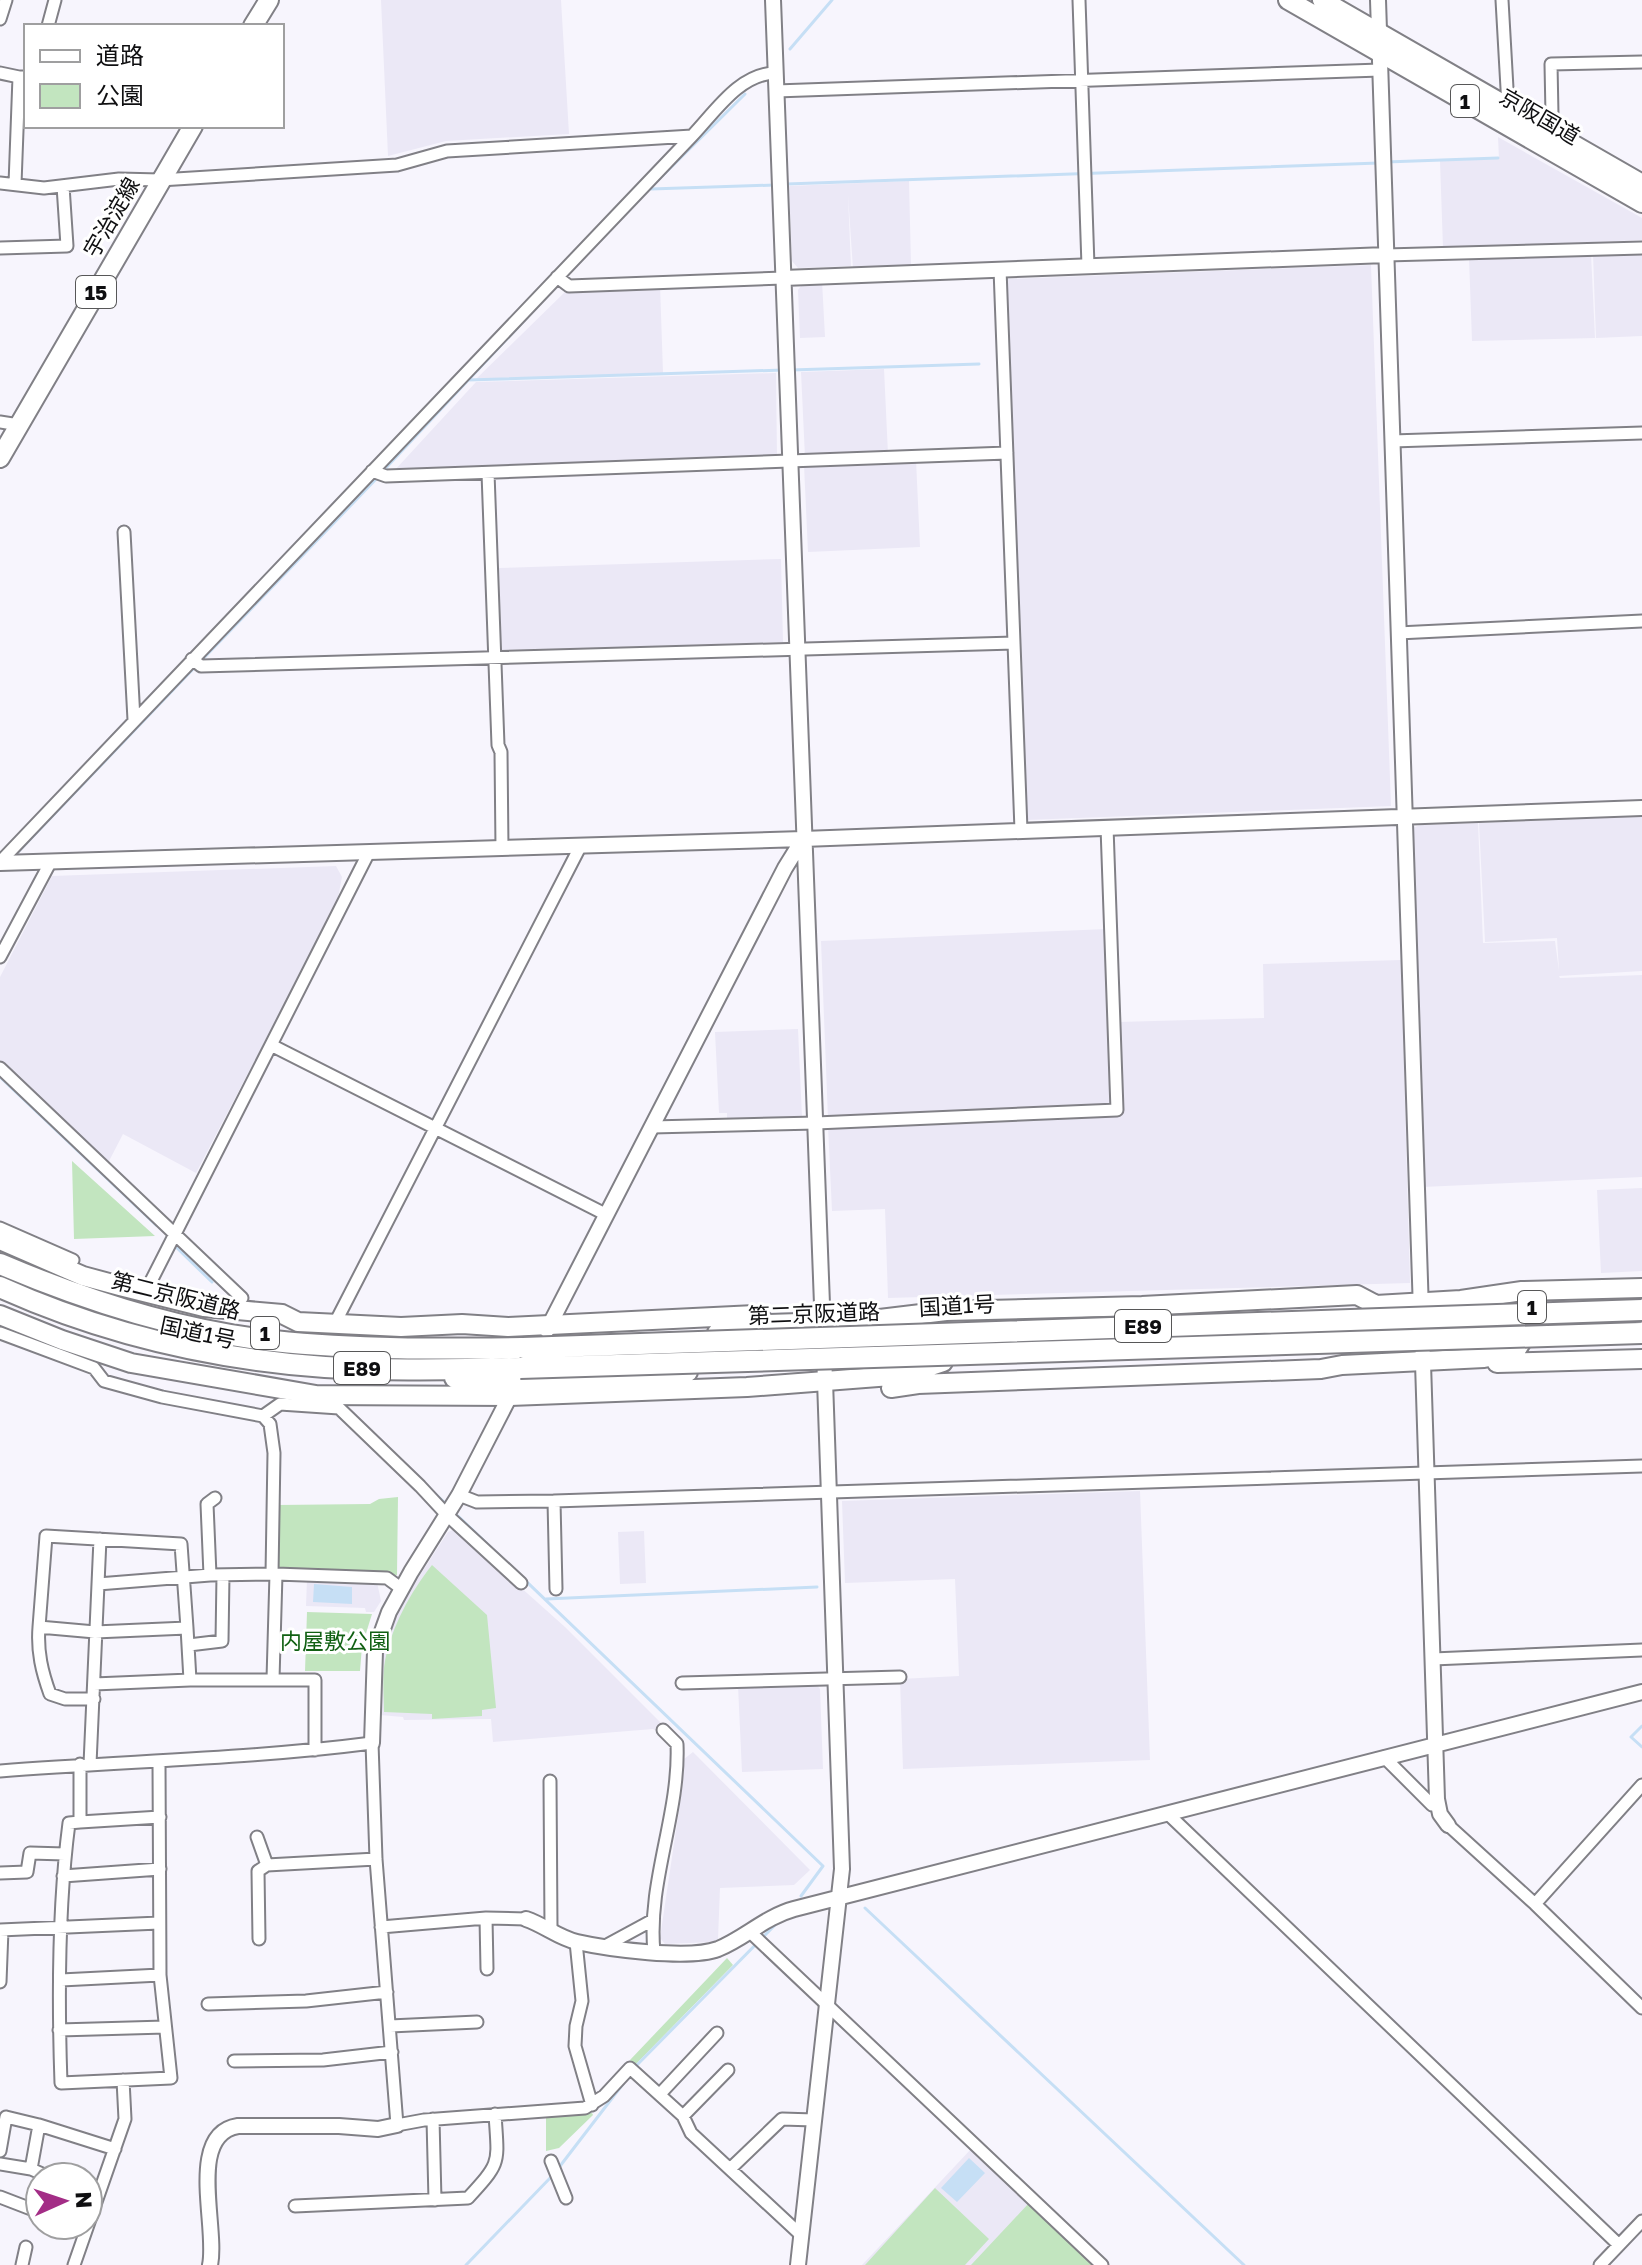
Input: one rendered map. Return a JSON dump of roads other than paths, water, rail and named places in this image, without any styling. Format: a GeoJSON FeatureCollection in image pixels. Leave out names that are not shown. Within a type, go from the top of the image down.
{"type":"FeatureCollection","features":[{"type":"Feature","properties":{"kind":"highway","name":"第二京阪道路"},"geometry":{"type":"LineString","coordinates":[[0,1264],[104,1304],[175,1323],[272,1341],[395,1350],[1642,1310]]}},
{"type":"Feature","properties":{"kind":"highway","name":"第二京阪道路"},"geometry":{"type":"LineString","coordinates":[[0,1287],[139,1337],[204,1351],[258,1360],[383,1369],[520,1368],[1642,1335]]}},
{"type":"Feature","properties":{"kind":"main road"},"geometry":{"type":"LineString","coordinates":[[254,24],[268,0]]}},
{"type":"Feature","properties":{"kind":"main road","name":"京阪国道"},"geometry":{"type":"LineString","coordinates":[[1288,0],[1642,203]]}},
{"type":"Feature","properties":{"kind":"main road","name":"京阪国道"},"geometry":{"type":"LineString","coordinates":[[1322,0],[1642,184]]}},
{"type":"Feature","properties":{"kind":"main road","name":"宇治淀線"},"geometry":{"type":"LineString","coordinates":[[0,458],[192,128]]}},
{"type":"Feature","properties":{"kind":"main road"},"geometry":{"type":"LineString","coordinates":[[0,1240],[83,1276],[204,1307],[282,1314],[298,1322]]}},
{"type":"Feature","properties":{"kind":"main road","name":"国道1号"},"geometry":{"type":"LineString","coordinates":[[0,1253],[164,1313],[283,1337],[418,1345],[546,1331],[717,1333],[823,1328],[927,1331],[1340,1311],[1642,1302]]}},
{"type":"Feature","properties":{"kind":"main road"},"geometry":{"type":"LineString","coordinates":[[1340,1311],[1376,1305],[1421,1308],[1522,1291],[1642,1288]]}},
{"type":"Feature","properties":{"kind":"main road","name":"国道1号"},"geometry":{"type":"LineString","coordinates":[[0,1294],[121,1339],[203,1360],[278,1370],[368,1376],[608,1377],[723,1370],[824,1373],[943,1362],[1319,1349],[1422,1353],[1522,1341],[1642,1335]]}},
{"type":"Feature","properties":{"kind":"main road"},"geometry":{"type":"LineString","coordinates":[[717,1333],[768,1324],[823,1328],[900,1315],[1357,1295],[1376,1305]]}},
{"type":"Feature","properties":{"kind":"main road"},"geometry":{"type":"LineString","coordinates":[[1490,1295],[1503,1302],[1531,1307]]}},
{"type":"Feature","properties":{"kind":"main road"},"geometry":{"type":"LineString","coordinates":[[164,1313],[219,1320],[246,1316],[334,1325],[401,1327],[462,1324],[546,1331],[755,1315],[768,1324]]}},
{"type":"Feature","properties":{"kind":"main road"},"geometry":{"type":"LineString","coordinates":[[0,1315],[131,1363],[316,1395],[510,1396],[747,1387],[824,1373],[871,1379],[904,1375],[943,1362]]}},
{"type":"Feature","properties":{"kind":"main road"},"geometry":{"type":"LineString","coordinates":[[900,1315],[927,1331]]}},
{"type":"Feature","properties":{"kind":"main road"},"geometry":{"type":"LineString","coordinates":[[418,1345],[458,1333],[508,1327]]}},
{"type":"Feature","properties":{"kind":"main road"},"geometry":{"type":"LineString","coordinates":[[871,1379],[884,1388],[901,1388],[918,1384],[1321,1369],[1422,1353],[1484,1358],[1515,1352],[1522,1341]]}},
{"type":"Feature","properties":{"kind":"main road"},"geometry":{"type":"LineString","coordinates":[[1319,1349],[1342,1365]]}},
{"type":"Feature","properties":{"kind":"main road"},"geometry":{"type":"LineString","coordinates":[[1484,1358],[1499,1364],[1642,1359]]}},
{"type":"Feature","properties":{"kind":"main road"},"geometry":{"type":"LineString","coordinates":[[723,1370],[734,1381],[747,1387]]}},
{"type":"Feature","properties":{"kind":"main road"},"geometry":{"type":"LineString","coordinates":[[368,1376],[392,1397]]}},
{"type":"Feature","properties":{"kind":"street"},"geometry":{"type":"LineString","coordinates":[[0,19],[6,0]]}},
{"type":"Feature","properties":{"kind":"street"},"geometry":{"type":"LineString","coordinates":[[49,24],[55,0]]}},
{"type":"Feature","properties":{"kind":"street"},"geometry":{"type":"LineString","coordinates":[[773,0],[842,1869],[798,2265]]}},
{"type":"Feature","properties":{"kind":"street"},"geometry":{"type":"LineString","coordinates":[[1079,0],[1088,266]]}},
{"type":"Feature","properties":{"kind":"street"},"geometry":{"type":"LineString","coordinates":[[1378,0],[1437,1799],[1440,1814],[1448,1825],[1642,2008]]}},
{"type":"Feature","properties":{"kind":"street"},"geometry":{"type":"LineString","coordinates":[[1502,0],[1508,106]]}},
{"type":"Feature","properties":{"kind":"street"},"geometry":{"type":"LineString","coordinates":[[1546,128],[1552,115],[1551,64],[1642,62]]}},
{"type":"Feature","properties":{"kind":"street"},"geometry":{"type":"LineString","coordinates":[[776,91],[1380,70]]}},
{"type":"Feature","properties":{"kind":"street"},"geometry":{"type":"LineString","coordinates":[[0,73],[23,77],[15,184]]}},
{"type":"Feature","properties":{"kind":"street"},"geometry":{"type":"LineString","coordinates":[[0,862],[742,84],[760,73],[775,73]]}},
{"type":"Feature","properties":{"kind":"street"},"geometry":{"type":"LineString","coordinates":[[0,183],[44,188],[119,179],[160,180],[397,165],[447,151],[692,136]]}},
{"type":"Feature","properties":{"kind":"street"},"geometry":{"type":"LineString","coordinates":[[0,248],[67,246],[63,186]]}},
{"type":"Feature","properties":{"kind":"street"},"geometry":{"type":"LineString","coordinates":[[557,277],[569,286],[1642,248]]}},
{"type":"Feature","properties":{"kind":"street"},"geometry":{"type":"LineString","coordinates":[[1000,269],[1021,830]]}},
{"type":"Feature","properties":{"kind":"street"},"geometry":{"type":"LineString","coordinates":[[0,422],[19,425]]}},
{"type":"Feature","properties":{"kind":"street"},"geometry":{"type":"LineString","coordinates":[[1392,441],[1642,433]]}},
{"type":"Feature","properties":{"kind":"street"},"geometry":{"type":"LineString","coordinates":[[372,471],[386,476],[1007,453]]}},
{"type":"Feature","properties":{"kind":"street"},"geometry":{"type":"LineString","coordinates":[[488,473],[498,745],[501,752],[502,848]]}},
{"type":"Feature","properties":{"kind":"street"},"geometry":{"type":"LineString","coordinates":[[124,532],[134,720]]}},
{"type":"Feature","properties":{"kind":"street"},"geometry":{"type":"LineString","coordinates":[[1398,633],[1642,621]]}},
{"type":"Feature","properties":{"kind":"street"},"geometry":{"type":"LineString","coordinates":[[192,659],[201,666],[1014,643]]}},
{"type":"Feature","properties":{"kind":"street"},"geometry":{"type":"LineString","coordinates":[[0,862],[50,863],[803,839],[1642,808]]}},
{"type":"Feature","properties":{"kind":"street"},"geometry":{"type":"LineString","coordinates":[[652,1127],[1117,1110],[1107,827]]}},
{"type":"Feature","properties":{"kind":"street"},"geometry":{"type":"LineString","coordinates":[[397,2125],[376,1859],[372,1743],[375,1651],[389,1612],[459,1495],[785,868],[803,839]]}},
{"type":"Feature","properties":{"kind":"street"},"geometry":{"type":"LineString","coordinates":[[334,1325],[581,845]]}},
{"type":"Feature","properties":{"kind":"street"},"geometry":{"type":"LineString","coordinates":[[146,1291],[369,852]]}},
{"type":"Feature","properties":{"kind":"street"},"geometry":{"type":"LineString","coordinates":[[0,957],[50,863]]}},
{"type":"Feature","properties":{"kind":"street"},"geometry":{"type":"LineString","coordinates":[[271,1045],[605,1214]]}},
{"type":"Feature","properties":{"kind":"street"},"geometry":{"type":"LineString","coordinates":[[0,1068],[242,1298]]}},
{"type":"Feature","properties":{"kind":"street"},"geometry":{"type":"LineString","coordinates":[[0,1228],[73,1260]]}},
{"type":"Feature","properties":{"kind":"street"},"geometry":{"type":"LineString","coordinates":[[0,1333],[94,1368],[104,1381],[162,1397],[263,1416],[270,1424],[274,1453],[273,1679]]}},
{"type":"Feature","properties":{"kind":"street"},"geometry":{"type":"LineString","coordinates":[[263,1416],[280,1404],[339,1408],[521,1583]]}},
{"type":"Feature","properties":{"kind":"street"},"geometry":{"type":"LineString","coordinates":[[459,1495],[477,1502],[554,1501],[1642,1466]]}},
{"type":"Feature","properties":{"kind":"street"},"geometry":{"type":"LineString","coordinates":[[210,1575],[207,1504],[215,1498]]}},
{"type":"Feature","properties":{"kind":"street"},"geometry":{"type":"LineString","coordinates":[[554,1501],[556,1589]]}},
{"type":"Feature","properties":{"kind":"street"},"geometry":{"type":"LineString","coordinates":[[94,1699],[65,1699],[50,1694],[42,1673],[38,1646],[46,1536],[181,1544],[190,1680]]}},
{"type":"Feature","properties":{"kind":"street"},"geometry":{"type":"LineString","coordinates":[[80,1822],[94,1699],[100,1539]]}},
{"type":"Feature","properties":{"kind":"street"},"geometry":{"type":"LineString","coordinates":[[98,1584],[210,1575],[274,1574],[387,1578],[402,1589]]}},
{"type":"Feature","properties":{"kind":"street"},"geometry":{"type":"LineString","coordinates":[[189,1645],[222,1641],[223,1575]]}},
{"type":"Feature","properties":{"kind":"street"},"geometry":{"type":"LineString","coordinates":[[39,1627],[95,1632],[187,1628]]}},
{"type":"Feature","properties":{"kind":"street"},"geometry":{"type":"LineString","coordinates":[[1433,1659],[1642,1650]]}},
{"type":"Feature","properties":{"kind":"street"},"geometry":{"type":"LineString","coordinates":[[682,1683],[900,1677]]}},
{"type":"Feature","properties":{"kind":"street"},"geometry":{"type":"LineString","coordinates":[[94,1684],[315,1680],[315,1750]]}},
{"type":"Feature","properties":{"kind":"street"},"geometry":{"type":"LineString","coordinates":[[381,1927],[486,1918],[526,1919],[576,1942],[654,1952],[711,1951],[773,1915],[1642,1692]]}},
{"type":"Feature","properties":{"kind":"street"},"geometry":{"type":"LineString","coordinates":[[654,1952],[653,1920],[678,1774],[677,1744],[663,1730]]}},
{"type":"Feature","properties":{"kind":"street"},"geometry":{"type":"LineString","coordinates":[[0,1771],[159,1762],[372,1743]]}},
{"type":"Feature","properties":{"kind":"street"},"geometry":{"type":"LineString","coordinates":[[1384,1757],[1432,1805]]}},
{"type":"Feature","properties":{"kind":"street"},"geometry":{"type":"LineString","coordinates":[[159,1762],[160,1817],[159,1923],[160,1975],[171,2078],[61,2083],[61,1926],[69,1823],[160,1817]]}},
{"type":"Feature","properties":{"kind":"street"},"geometry":{"type":"LineString","coordinates":[[550,1781],[551,1928]]}},
{"type":"Feature","properties":{"kind":"street"},"geometry":{"type":"LineString","coordinates":[[1535,1904],[1642,1785]]}},
{"type":"Feature","properties":{"kind":"street"},"geometry":{"type":"LineString","coordinates":[[1167,1813],[1619,2245]]}},
{"type":"Feature","properties":{"kind":"street"},"geometry":{"type":"LineString","coordinates":[[257,1837],[267,1865]]}},
{"type":"Feature","properties":{"kind":"street"},"geometry":{"type":"LineString","coordinates":[[0,1873],[27,1872],[30,1853],[65,1854]]}},
{"type":"Feature","properties":{"kind":"street"},"geometry":{"type":"LineString","coordinates":[[259,1939],[258,1871],[267,1865],[376,1859]]}},
{"type":"Feature","properties":{"kind":"street"},"geometry":{"type":"LineString","coordinates":[[63,1876],[160,1869]]}},
{"type":"Feature","properties":{"kind":"street"},"geometry":{"type":"LineString","coordinates":[[486,1918],[487,1969]]}},
{"type":"Feature","properties":{"kind":"street"},"geometry":{"type":"LineString","coordinates":[[605,1946],[653,1920]]}},
{"type":"Feature","properties":{"kind":"street"},"geometry":{"type":"LineString","coordinates":[[0,1982],[1,1930],[159,1923]]}},
{"type":"Feature","properties":{"kind":"street"},"geometry":{"type":"LineString","coordinates":[[749,1931],[1102,2265]]}},
{"type":"Feature","properties":{"kind":"street"},"geometry":{"type":"LineString","coordinates":[[576,1942],[582,2001],[575,2046],[592,2105]]}},
{"type":"Feature","properties":{"kind":"street"},"geometry":{"type":"LineString","coordinates":[[61,1980],[160,1975]]}},
{"type":"Feature","properties":{"kind":"street"},"geometry":{"type":"LineString","coordinates":[[208,2004],[306,2001],[387,1992]]}},
{"type":"Feature","properties":{"kind":"street"},"geometry":{"type":"LineString","coordinates":[[390,2026],[477,2022]]}},
{"type":"Feature","properties":{"kind":"street"},"geometry":{"type":"LineString","coordinates":[[59,2030],[165,2027]]}},
{"type":"Feature","properties":{"kind":"street"},"geometry":{"type":"LineString","coordinates":[[660,2094],[717,2033]]}},
{"type":"Feature","properties":{"kind":"street"},"geometry":{"type":"LineString","coordinates":[[234,2061],[323,2060],[392,2052]]}},
{"type":"Feature","properties":{"kind":"street"},"geometry":{"type":"LineString","coordinates":[[210,2265],[208,2159],[213,2142],[223,2131],[238,2126],[378,2129],[433,2119],[578,2109],[592,2105],[630,2068],[683,2116],[691,2133],[801,2235]]}},
{"type":"Feature","properties":{"kind":"street"},"geometry":{"type":"LineString","coordinates":[[683,2116],[728,2070]]}},
{"type":"Feature","properties":{"kind":"street"},"geometry":{"type":"LineString","coordinates":[[104,2172],[125,2119],[123,2080]]}},
{"type":"Feature","properties":{"kind":"street"},"geometry":{"type":"LineString","coordinates":[[295,2206],[468,2198],[494,2170],[498,2155],[495,2114]]}},
{"type":"Feature","properties":{"kind":"street"},"geometry":{"type":"LineString","coordinates":[[0,2151],[6,2117],[115,2149]]}},
{"type":"Feature","properties":{"kind":"street"},"geometry":{"type":"LineString","coordinates":[[433,2119],[435,2200]]}},
{"type":"Feature","properties":{"kind":"street"},"geometry":{"type":"LineString","coordinates":[[730,2169],[782,2119],[814,2120]]}},
{"type":"Feature","properties":{"kind":"street"},"geometry":{"type":"LineString","coordinates":[[32,2161],[39,2125]]}},
{"type":"Feature","properties":{"kind":"street"},"geometry":{"type":"LineString","coordinates":[[551,2161],[566,2198]]}},
{"type":"Feature","properties":{"kind":"street"},"geometry":{"type":"LineString","coordinates":[[0,2164],[24,2168]]}},
{"type":"Feature","properties":{"kind":"street"},"geometry":{"type":"LineString","coordinates":[[0,2197],[24,2206]]}},
{"type":"Feature","properties":{"kind":"street"},"geometry":{"type":"LineString","coordinates":[[1600,2265],[1642,2221]]}},
{"type":"Feature","properties":{"kind":"street"},"geometry":{"type":"LineString","coordinates":[[74,2265],[81,2241]]}},
{"type":"Feature","properties":{"kind":"street"},"geometry":{"type":"LineString","coordinates":[[22,2265],[26,2247]]}},
{"type":"Feature","properties":{"kind":"water"},"geometry":{"type":"Polygon","coordinates":[[[314,1584],[352,1587],[352,1604],[313,1602],[314,1584]]]}},
{"type":"Feature","properties":{"kind":"water"},"geometry":{"type":"Polygon","coordinates":[[[969,2158],[985,2173],[957,2202],[941,2188],[969,2158]]]}},
{"type":"Feature","properties":{"kind":"waterway"},"geometry":{"type":"LineString","coordinates":[[790,49],[832,0]]}},
{"type":"Feature","properties":{"kind":"waterway"},"geometry":{"type":"LineString","coordinates":[[638,200],[745,94]]}},
{"type":"Feature","properties":{"kind":"waterway"},"geometry":{"type":"LineString","coordinates":[[1386,162],[1498,158]]}},
{"type":"Feature","properties":{"kind":"waterway"},"geometry":{"type":"LineString","coordinates":[[787,184],[1379,163]]}},
{"type":"Feature","properties":{"kind":"waterway"},"geometry":{"type":"LineString","coordinates":[[651,189],[775,185]]}},
{"type":"Feature","properties":{"kind":"waterway"},"geometry":{"type":"LineString","coordinates":[[383,471],[534,310]]}},
{"type":"Feature","properties":{"kind":"waterway"},"geometry":{"type":"LineString","coordinates":[[791,370],[979,364]]}},
{"type":"Feature","properties":{"kind":"waterway"},"geometry":{"type":"LineString","coordinates":[[467,380],[783,370]]}},
{"type":"Feature","properties":{"kind":"waterway"},"geometry":{"type":"LineString","coordinates":[[200,662],[378,477]]}},
{"type":"Feature","properties":{"kind":"waterway"},"geometry":{"type":"LineString","coordinates":[[18,852],[195,667]]}},
{"type":"Feature","properties":{"kind":"waterway"},"geometry":{"type":"LineString","coordinates":[[0,1077],[156,1225]]}},
{"type":"Feature","properties":{"kind":"waterway"},"geometry":{"type":"LineString","coordinates":[[175,1246],[212,1282]]}},
{"type":"Feature","properties":{"kind":"waterway"},"geometry":{"type":"LineString","coordinates":[[430,1489],[444,1502]]}},
{"type":"Feature","properties":{"kind":"waterway"},"geometry":{"type":"LineString","coordinates":[[458,1516],[823,1866],[801,1896]]}},
{"type":"Feature","properties":{"kind":"waterway"},"geometry":{"type":"LineString","coordinates":[[546,1599],[817,1587]]}},
{"type":"Feature","properties":{"kind":"waterway"},"geometry":{"type":"LineString","coordinates":[[1642,1726],[1631,1737],[1642,1747]]}},
{"type":"Feature","properties":{"kind":"waterway"},"geometry":{"type":"LineString","coordinates":[[865,1908],[1244,2265]]}},
{"type":"Feature","properties":{"kind":"waterway"},"geometry":{"type":"LineString","coordinates":[[634,2068],[777,1923]]}},
{"type":"Feature","properties":{"kind":"waterway"},"geometry":{"type":"LineString","coordinates":[[557,2170],[623,2084]]}},
{"type":"Feature","properties":{"kind":"waterway"},"geometry":{"type":"LineString","coordinates":[[466,2265],[552,2176]]}},
{"type":"Feature","properties":{"kind":"park label","name":"内屋敷公園"},"geometry":{"type":"Point","coordinates":[335,1640]}}]}
